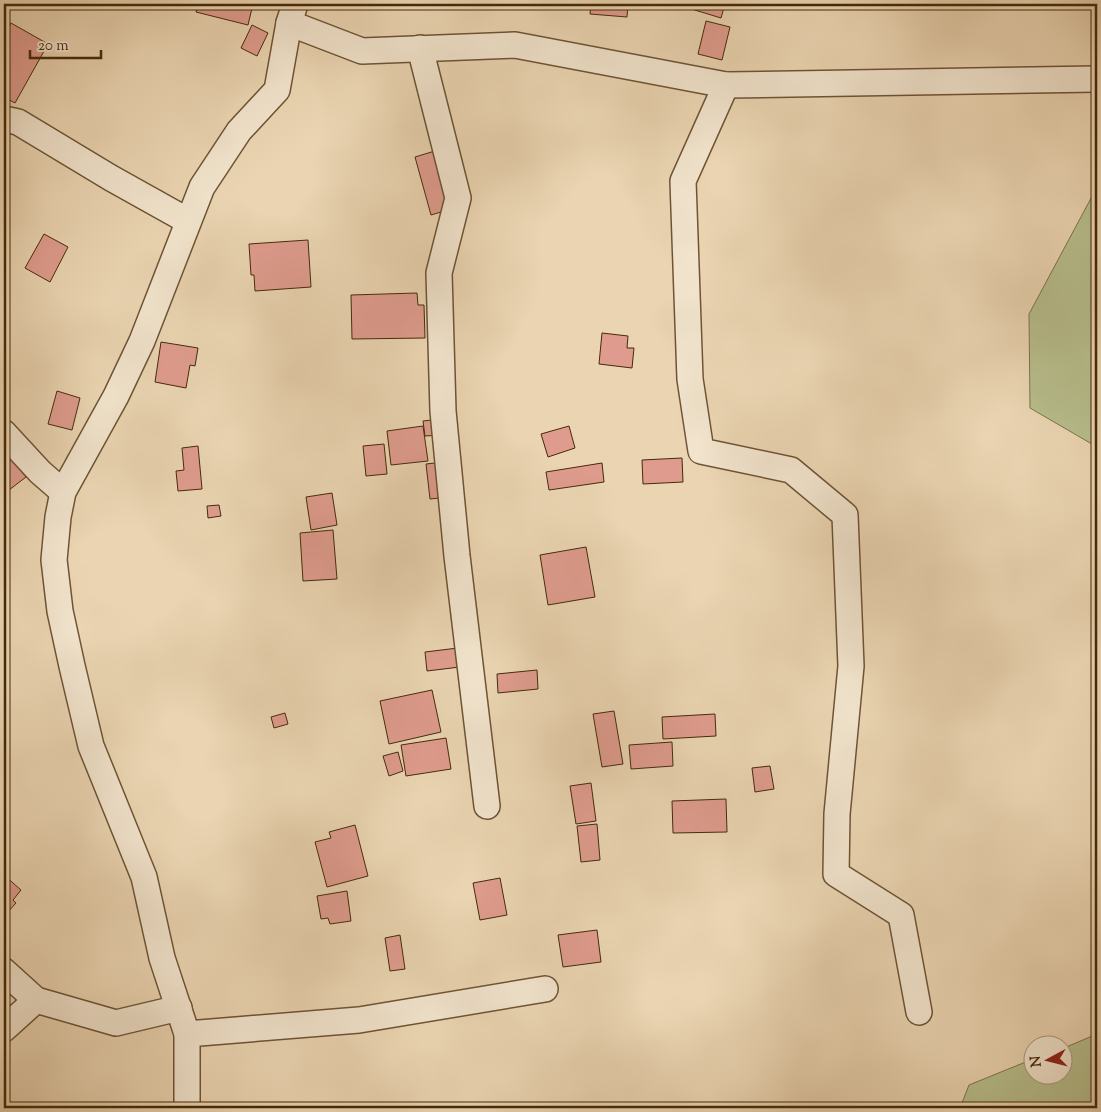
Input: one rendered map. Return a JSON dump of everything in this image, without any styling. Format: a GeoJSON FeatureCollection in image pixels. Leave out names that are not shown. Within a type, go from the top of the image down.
{"type":"FeatureCollection","features":[{"type":"Feature","properties":{"kind":"street"},"geometry":{"type":"LineString","coordinates":[[187,1108],[187,1034],[162,958],[144,877],[91,746],[72,666],[60,611],[54,560],[58,517],[63,492],[116,396],[142,341],[202,187],[238,130],[276,90],[292,13],[362,51],[515,45],[726,85],[1097,78]]}},
{"type":"Feature","properties":{"kind":"street"},"geometry":{"type":"LineString","coordinates":[[420,48],[458,198],[439,273],[443,410],[457,556],[487,806]]}},
{"type":"Feature","properties":{"kind":"street"},"geometry":{"type":"LineString","coordinates":[[726,85],[683,181],[690,380],[701,451],[791,470],[845,515],[851,666],[837,814],[836,874],[901,916],[919,1012]]}},
{"type":"Feature","properties":{"kind":"street"},"geometry":{"type":"LineString","coordinates":[[4,119],[18,122],[111,178],[188,221]]}},
{"type":"Feature","properties":{"kind":"street"},"geometry":{"type":"LineString","coordinates":[[4,433],[40,472],[63,492]]}},
{"type":"Feature","properties":{"kind":"street"},"geometry":{"type":"LineString","coordinates":[[4,971],[36,1000],[116,1023],[178,1008]]}},
{"type":"Feature","properties":{"kind":"street"},"geometry":{"type":"LineString","coordinates":[[187,1034],[359,1020],[545,989]]}},
{"type":"Feature","properties":{"kind":"street"},"geometry":{"type":"LineString","coordinates":[[4,1029],[36,1000]]}},
{"type":"Feature","properties":{"kind":"green space"},"geometry":{"type":"Polygon","coordinates":[[[1097,187],[1097,447],[1030,408],[1029,314],[1097,187]]]}},
{"type":"Feature","properties":{"kind":"green space"},"geometry":{"type":"Polygon","coordinates":[[[1097,1034],[1097,1108],[960,1108],[969,1085],[1024,1063],[1024,1084],[1074,1084],[1074,1044],[1097,1034]]]}},
{"type":"Feature","properties":{"kind":"building"},"geometry":{"type":"Polygon","coordinates":[[[198,4],[253,4],[248,25],[196,12],[198,4]]]}},
{"type":"Feature","properties":{"kind":"building"},"geometry":{"type":"Polygon","coordinates":[[[591,4],[628,4],[627,17],[590,14],[591,4]]]}},
{"type":"Feature","properties":{"kind":"building"},"geometry":{"type":"Polygon","coordinates":[[[675,4],[725,4],[721,18],[675,4]]]}},
{"type":"Feature","properties":{"kind":"building"},"geometry":{"type":"Polygon","coordinates":[[[706,21],[730,27],[722,60],[698,54],[706,21]]]}},
{"type":"Feature","properties":{"kind":"building"},"geometry":{"type":"Polygon","coordinates":[[[11,23],[48,44],[15,103],[4,97],[4,37],[11,23]]]}},
{"type":"Feature","properties":{"kind":"building"},"geometry":{"type":"Polygon","coordinates":[[[252,25],[268,33],[257,56],[241,48],[252,25]]]}},
{"type":"Feature","properties":{"kind":"building"},"geometry":{"type":"Polygon","coordinates":[[[438,150],[454,208],[431,215],[415,157],[438,150]]]}},
{"type":"Feature","properties":{"kind":"building"},"geometry":{"type":"Polygon","coordinates":[[[44,234],[68,247],[50,282],[25,268],[44,234]]]}},
{"type":"Feature","properties":{"kind":"building"},"geometry":{"type":"Polygon","coordinates":[[[308,240],[311,287],[255,291],[254,275],[251,275],[249,244],[308,240]]]}},
{"type":"Feature","properties":{"kind":"building"},"geometry":{"type":"Polygon","coordinates":[[[417,293],[418,305],[424,305],[425,338],[352,339],[351,295],[417,293]]]}},
{"type":"Feature","properties":{"kind":"building"},"geometry":{"type":"Polygon","coordinates":[[[602,333],[628,336],[627,348],[634,348],[632,368],[599,364],[602,333]]]}},
{"type":"Feature","properties":{"kind":"building"},"geometry":{"type":"Polygon","coordinates":[[[161,342],[198,348],[195,366],[190,365],[186,388],[155,382],[161,342]]]}},
{"type":"Feature","properties":{"kind":"building"},"geometry":{"type":"Polygon","coordinates":[[[57,391],[80,398],[72,430],[48,424],[57,391]]]}},
{"type":"Feature","properties":{"kind":"building"},"geometry":{"type":"Polygon","coordinates":[[[440,419],[442,435],[425,436],[423,421],[440,419]]]}},
{"type":"Feature","properties":{"kind":"building"},"geometry":{"type":"Polygon","coordinates":[[[423,426],[428,461],[391,465],[387,431],[423,426]]]}},
{"type":"Feature","properties":{"kind":"building"},"geometry":{"type":"Polygon","coordinates":[[[569,426],[575,448],[548,457],[541,434],[569,426]]]}},
{"type":"Feature","properties":{"kind":"building"},"geometry":{"type":"Polygon","coordinates":[[[384,444],[387,474],[366,476],[363,446],[384,444]]]}},
{"type":"Feature","properties":{"kind":"building"},"geometry":{"type":"Polygon","coordinates":[[[198,446],[202,489],[178,491],[176,471],[184,470],[182,448],[198,446]]]}},
{"type":"Feature","properties":{"kind":"building"},"geometry":{"type":"Polygon","coordinates":[[[4,447],[26,477],[9,490],[4,483],[4,447]]]}},
{"type":"Feature","properties":{"kind":"building"},"geometry":{"type":"Polygon","coordinates":[[[682,458],[683,482],[643,484],[642,460],[682,458]]]}},
{"type":"Feature","properties":{"kind":"building"},"geometry":{"type":"Polygon","coordinates":[[[445,462],[449,497],[430,499],[426,464],[445,462]]]}},
{"type":"Feature","properties":{"kind":"building"},"geometry":{"type":"Polygon","coordinates":[[[602,463],[604,482],[549,490],[546,472],[602,463]]]}},
{"type":"Feature","properties":{"kind":"building"},"geometry":{"type":"Polygon","coordinates":[[[332,493],[337,525],[311,530],[306,497],[332,493]]]}},
{"type":"Feature","properties":{"kind":"building"},"geometry":{"type":"Polygon","coordinates":[[[219,505],[221,516],[208,518],[207,506],[219,505]]]}},
{"type":"Feature","properties":{"kind":"building"},"geometry":{"type":"Polygon","coordinates":[[[333,530],[337,579],[303,581],[300,533],[333,530]]]}},
{"type":"Feature","properties":{"kind":"building"},"geometry":{"type":"Polygon","coordinates":[[[586,547],[595,597],[548,605],[540,555],[586,547]]]}},
{"type":"Feature","properties":{"kind":"building"},"geometry":{"type":"Polygon","coordinates":[[[458,648],[460,667],[427,671],[425,652],[458,648]]]}},
{"type":"Feature","properties":{"kind":"building"},"geometry":{"type":"Polygon","coordinates":[[[537,670],[538,689],[498,693],[497,674],[537,670]]]}},
{"type":"Feature","properties":{"kind":"building"},"geometry":{"type":"Polygon","coordinates":[[[432,690],[441,732],[389,744],[380,701],[432,690]]]}},
{"type":"Feature","properties":{"kind":"building"},"geometry":{"type":"Polygon","coordinates":[[[614,711],[623,764],[602,767],[593,714],[614,711]]]}},
{"type":"Feature","properties":{"kind":"building"},"geometry":{"type":"Polygon","coordinates":[[[285,713],[288,724],[274,728],[271,717],[285,713]]]}},
{"type":"Feature","properties":{"kind":"building"},"geometry":{"type":"Polygon","coordinates":[[[715,714],[716,736],[663,739],[662,717],[715,714]]]}},
{"type":"Feature","properties":{"kind":"building"},"geometry":{"type":"Polygon","coordinates":[[[446,738],[451,769],[406,776],[401,745],[446,738]]]}},
{"type":"Feature","properties":{"kind":"building"},"geometry":{"type":"Polygon","coordinates":[[[672,742],[673,766],[631,769],[629,745],[672,742]]]}},
{"type":"Feature","properties":{"kind":"building"},"geometry":{"type":"Polygon","coordinates":[[[398,752],[403,771],[389,776],[383,756],[398,752]]]}},
{"type":"Feature","properties":{"kind":"building"},"geometry":{"type":"Polygon","coordinates":[[[770,766],[774,789],[755,792],[752,768],[770,766]]]}},
{"type":"Feature","properties":{"kind":"building"},"geometry":{"type":"Polygon","coordinates":[[[591,783],[596,821],[576,824],[570,786],[591,783]]]}},
{"type":"Feature","properties":{"kind":"building"},"geometry":{"type":"Polygon","coordinates":[[[726,799],[727,832],[673,833],[672,801],[726,799]]]}},
{"type":"Feature","properties":{"kind":"building"},"geometry":{"type":"Polygon","coordinates":[[[597,824],[600,860],[581,862],[577,826],[597,824]]]}},
{"type":"Feature","properties":{"kind":"building"},"geometry":{"type":"Polygon","coordinates":[[[355,825],[368,876],[327,887],[315,842],[331,838],[329,832],[355,825]]]}},
{"type":"Feature","properties":{"kind":"building"},"geometry":{"type":"Polygon","coordinates":[[[4,875],[21,890],[13,900],[16,903],[6,914],[4,912],[4,875]]]}},
{"type":"Feature","properties":{"kind":"building"},"geometry":{"type":"Polygon","coordinates":[[[500,878],[507,915],[480,920],[473,883],[500,878]]]}},
{"type":"Feature","properties":{"kind":"building"},"geometry":{"type":"Polygon","coordinates":[[[347,891],[351,921],[330,924],[328,918],[321,919],[317,896],[347,891]]]}},
{"type":"Feature","properties":{"kind":"building"},"geometry":{"type":"Polygon","coordinates":[[[597,930],[601,962],[563,967],[558,935],[597,930]]]}},
{"type":"Feature","properties":{"kind":"building"},"geometry":{"type":"Polygon","coordinates":[[[400,935],[405,969],[390,971],[385,938],[400,935]]]}}]}
